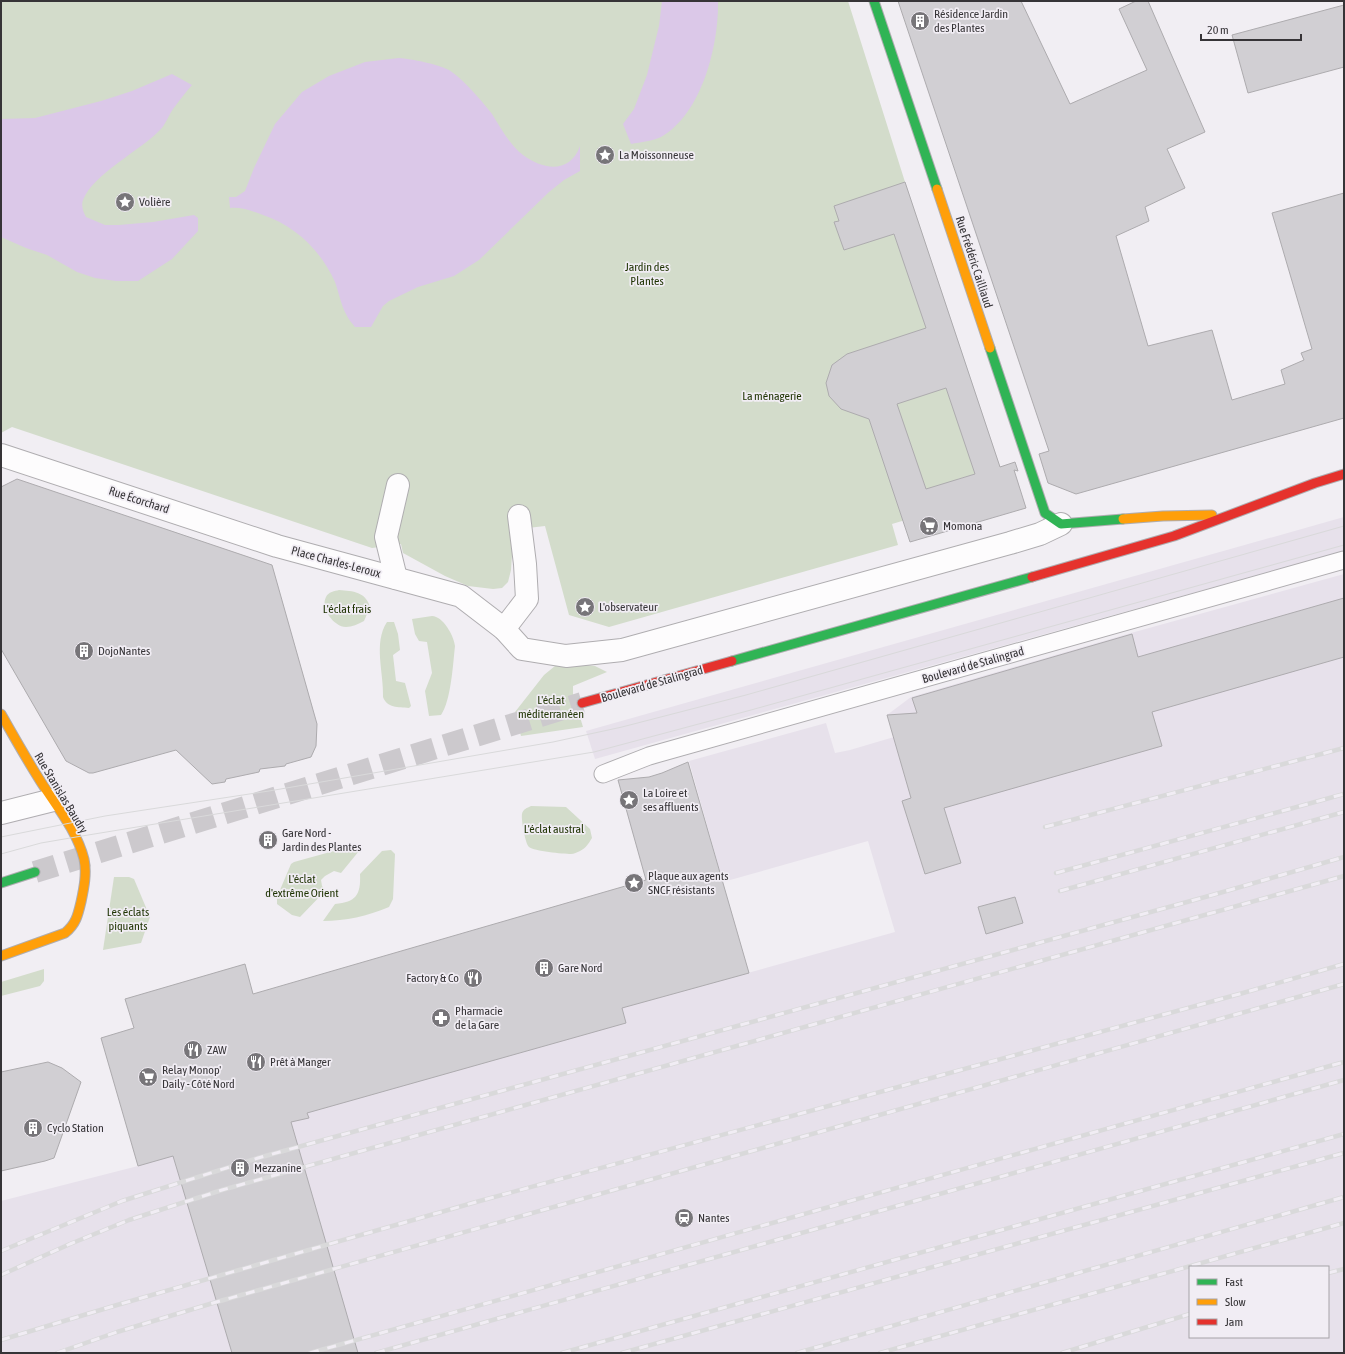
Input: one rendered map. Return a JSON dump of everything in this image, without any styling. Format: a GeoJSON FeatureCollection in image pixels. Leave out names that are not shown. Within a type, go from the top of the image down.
{"type":"FeatureCollection","features":[{"type":"Feature","properties":{"kind":"street","name":"Rue Frédéric Cailliaud"},"geometry":{"type":"LineString","coordinates":[[874,1],[1045,513],[1061,524]]}},
{"type":"Feature","properties":{"kind":"street","name":"Rue Écorchard"},"geometry":{"type":"LineString","coordinates":[[1,455],[277,546]]}},
{"type":"Feature","properties":{"kind":"street","name":"Boulevard de Stalingrad"},"geometry":{"type":"LineString","coordinates":[[582,704],[1118,553],[1174,536],[1315,483],[1344,474]]}},
{"type":"Feature","properties":{"kind":"street","name":"Place Charles-Leroux"},"geometry":{"type":"LineString","coordinates":[[396,578],[386,537],[398,485]]}},
{"type":"Feature","properties":{"kind":"street","name":"Boulevard de Stalingrad"},"geometry":{"type":"LineString","coordinates":[[566,656],[622,650],[1010,543],[1040,534],[1061,524],[1163,516],[1228,515]]}},
{"type":"Feature","properties":{"kind":"street"},"geometry":{"type":"LineString","coordinates":[[504,629],[527,599],[525,564],[519,516]]}},
{"type":"Feature","properties":{"kind":"street","name":"Place Charles-Leroux"},"geometry":{"type":"LineString","coordinates":[[277,546],[461,596],[504,629],[522,648],[566,656]]}},
{"type":"Feature","properties":{"kind":"street","name":"Rue Stanislas Baudry"},"geometry":{"type":"LineString","coordinates":[[1,714],[27,760],[76,837],[84,860],[84,889],[78,919],[73,927],[65,933],[1,956]]}},
{"type":"Feature","properties":{"kind":"street"},"geometry":{"type":"LineString","coordinates":[[1,813],[53,800]]}},
{"type":"Feature","properties":{"kind":"street"},"geometry":{"type":"LineString","coordinates":[[1,883],[35,872]]}},
{"type":"Feature","properties":{"kind":"lane","name":"Boulevard de Stalingrad"},"geometry":{"type":"LineString","coordinates":[[603,774],[649,756],[1344,560]]}},
{"type":"Feature","properties":{"kind":"shaded area"},"geometry":{"type":"Polygon","coordinates":[[[662,1],[718,1],[718,19],[711,57],[705,77],[697,95],[687,112],[675,126],[661,137],[631,144],[623,124],[634,109],[647,75],[659,26],[662,1]]]}},
{"type":"Feature","properties":{"kind":"shaded area"},"geometry":{"type":"Polygon","coordinates":[[[399,58],[431,64],[449,70],[472,90],[492,114],[518,151],[539,164],[555,167],[563,165],[576,155],[580,146],[580,171],[564,180],[549,192],[479,260],[454,276],[418,287],[389,301],[383,306],[371,327],[355,327],[344,310],[335,282],[315,250],[297,233],[275,220],[246,210],[230,208],[229,197],[236,197],[245,191],[275,124],[302,92],[329,76],[365,62],[399,58]]]}},
{"type":"Feature","properties":{"kind":"shaded area"},"geometry":{"type":"Polygon","coordinates":[[[172,74],[192,85],[173,109],[160,130],[97,181],[88,190],[82,204],[86,217],[105,225],[153,222],[194,215],[198,218],[198,231],[172,259],[138,281],[116,281],[95,278],[77,272],[47,255],[1,237],[1,119],[35,118],[101,101],[132,91],[172,74]]]}},
{"type":"Feature","properties":{"kind":"shaded area"},"geometry":{"type":"Polygon","coordinates":[[[1344,517],[1344,551],[595,759],[586,731],[1344,517]]]}},
{"type":"Feature","properties":{"kind":"shaded area"},"geometry":{"type":"Polygon","coordinates":[[[1344,574],[1344,1353],[1,1353],[1,1201],[138,1166],[622,1008],[895,932],[868,841],[723,882],[689,761],[826,723],[835,753],[850,750],[894,737],[887,715],[911,697],[1131,633],[1344,574]]]}},
{"type":"Feature","properties":{"kind":"green space","name":"Jardin des Plantes"},"geometry":{"type":"Polygon","coordinates":[[[1,1],[848,1],[905,182],[1000,467],[958,479],[912,518],[892,524],[898,545],[609,627],[569,615],[545,526],[511,530],[513,540],[511,570],[508,582],[502,588],[493,589],[468,586],[445,576],[403,553],[401,544],[372,548],[12,427],[1,433],[1,1]]]}},
{"type":"Feature","properties":{"kind":"green space","name":"L'éclat frais"},"geometry":{"type":"Polygon","coordinates":[[[339,590],[358,593],[365,598],[370,607],[364,621],[353,626],[346,627],[337,624],[329,616],[325,606],[326,597],[330,593],[339,590]]]}},
{"type":"Feature","properties":{"kind":"green space"},"geometry":{"type":"Polygon","coordinates":[[[432,616],[440,619],[444,623],[453,637],[455,646],[451,682],[447,701],[441,715],[429,716],[425,691],[432,673],[427,642],[419,641],[415,634],[412,619],[432,616]]]}},
{"type":"Feature","properties":{"kind":"green space"},"geometry":{"type":"Polygon","coordinates":[[[387,622],[394,622],[398,634],[400,650],[393,655],[396,681],[405,683],[411,706],[409,708],[390,705],[383,697],[380,649],[383,630],[387,622]]]}},
{"type":"Feature","properties":{"kind":"green space","name":"L'éclat méditerranéen"},"geometry":{"type":"Polygon","coordinates":[[[573,664],[595,666],[607,672],[573,686],[573,694],[583,727],[521,736],[515,712],[544,675],[555,666],[573,664]]]}},
{"type":"Feature","properties":{"kind":"green space","name":"L'éclat austral"},"geometry":{"type":"Polygon","coordinates":[[[531,806],[566,807],[590,829],[592,838],[584,848],[572,854],[542,851],[529,847],[525,836],[522,814],[525,809],[531,806]]]}},
{"type":"Feature","properties":{"kind":"green space","name":"L'éclat d'extrême Orient"},"geometry":{"type":"Polygon","coordinates":[[[341,849],[359,851],[341,873],[334,871],[321,880],[325,891],[300,917],[292,915],[277,904],[277,897],[291,864],[341,849]]]}},
{"type":"Feature","properties":{"kind":"green space","name":"L'éclat d'extrême Orient"},"geometry":{"type":"Polygon","coordinates":[[[391,850],[395,854],[393,899],[389,907],[356,917],[323,921],[335,904],[348,901],[356,896],[359,887],[360,874],[382,851],[391,850]]]}},
{"type":"Feature","properties":{"kind":"green space","name":"Les éclats piquants"},"geometry":{"type":"Polygon","coordinates":[[[114,877],[129,877],[134,879],[150,917],[141,943],[103,950],[114,877]]]}},
{"type":"Feature","properties":{"kind":"green space"},"geometry":{"type":"Polygon","coordinates":[[[44,969],[44,981],[40,986],[1,996],[1,982],[44,969]]]}},
{"type":"Feature","properties":{"kind":"building"},"geometry":{"type":"Polygon","coordinates":[[[898,1],[1021,1],[1070,104],[1147,70],[1119,9],[1136,1],[1148,1],[1205,132],[1167,149],[1185,188],[1145,207],[1149,221],[1116,236],[1148,346],[1212,330],[1232,400],[1285,384],[1281,370],[1304,360],[1301,353],[1312,349],[1272,213],[1344,193],[1344,418],[1076,494],[1048,483],[1039,454],[1049,451],[898,1]]]}},
{"type":"Feature","properties":{"kind":"building"},"geometry":{"type":"Polygon","coordinates":[[[1344,5],[1344,67],[1248,93],[1232,35],[1344,5]]]}},
{"type":"Feature","properties":{"kind":"building"},"geometry":{"type":"Polygon","coordinates":[[[905,182],[1000,467],[1015,462],[1018,471],[1014,470],[1026,508],[910,542],[869,419],[841,409],[829,396],[826,383],[832,365],[847,354],[926,328],[894,234],[844,250],[834,222],[839,221],[834,206],[905,182]],[[946,388],[897,404],[926,489],[975,474],[946,388]]]}},
{"type":"Feature","properties":{"kind":"building"},"geometry":{"type":"Polygon","coordinates":[[[17,479],[272,565],[317,724],[316,746],[311,757],[286,764],[285,766],[260,769],[259,772],[226,779],[225,782],[212,784],[176,750],[93,773],[89,773],[66,761],[1,649],[1,487],[17,479]]]}},
{"type":"Feature","properties":{"kind":"building"},"geometry":{"type":"Polygon","coordinates":[[[1344,598],[1344,657],[1152,712],[1162,746],[944,808],[961,863],[925,874],[902,801],[911,798],[887,715],[917,713],[912,698],[1132,634],[1138,657],[1344,598]]]}},
{"type":"Feature","properties":{"kind":"building","name":"Gare Nord"},"geometry":{"type":"Polygon","coordinates":[[[688,762],[749,973],[622,1008],[626,1023],[307,1113],[309,1118],[291,1122],[358,1353],[232,1353],[173,1156],[138,1166],[101,1038],[134,1028],[125,999],[245,964],[253,994],[646,880],[618,780],[649,777],[688,762]]]}},
{"type":"Feature","properties":{"kind":"building"},"geometry":{"type":"Polygon","coordinates":[[[1015,897],[1023,923],[986,934],[978,907],[1015,897]]]}},
{"type":"Feature","properties":{"kind":"building","name":"Cyclo Station"},"geometry":{"type":"Polygon","coordinates":[[[48,1062],[62,1068],[81,1082],[54,1158],[1,1171],[1,1072],[48,1062]]]}},
{"type":"Feature","properties":{"kind":"tunnel"},"geometry":{"type":"LineString","coordinates":[[35,872],[582,703]]}},
{"type":"Feature","properties":{"kind":"tram line"},"geometry":{"type":"LineString","coordinates":[[1,837],[105,816],[269,791],[553,742],[622,727],[746,695],[1344,526]]}},
{"type":"Feature","properties":{"kind":"tram line"},"geometry":{"type":"LineString","coordinates":[[1,854],[41,843],[594,752],[751,710],[1344,545]]}},
{"type":"Feature","properties":{"kind":"railway"},"geometry":{"type":"LineString","coordinates":[[1045,827],[1344,748]]}},
{"type":"Feature","properties":{"kind":"railway"},"geometry":{"type":"LineString","coordinates":[[1056,873],[1344,794]]}},
{"type":"Feature","properties":{"kind":"railway"},"geometry":{"type":"LineString","coordinates":[[1060,891],[1344,812]]}},
{"type":"Feature","properties":{"kind":"railway"},"geometry":{"type":"LineString","coordinates":[[1,1251],[122,1201],[258,1158],[1216,894],[1344,857]]}},
{"type":"Feature","properties":{"kind":"railway"},"geometry":{"type":"LineString","coordinates":[[1,1275],[70,1244],[129,1220],[222,1190],[1344,876]]}},
{"type":"Feature","properties":{"kind":"railway"},"geometry":{"type":"LineString","coordinates":[[1,1340],[117,1305],[476,1202],[1243,993],[1344,964]]}},
{"type":"Feature","properties":{"kind":"railway"},"geometry":{"type":"LineString","coordinates":[[57,1353],[117,1332],[213,1303],[1344,984]]}},
{"type":"Feature","properties":{"kind":"railway"},"geometry":{"type":"LineString","coordinates":[[310,1353],[1344,1062]]}},
{"type":"Feature","properties":{"kind":"railway"},"geometry":{"type":"LineString","coordinates":[[376,1353],[1344,1080]]}},
{"type":"Feature","properties":{"kind":"railway"},"geometry":{"type":"LineString","coordinates":[[562,1353],[1344,1134]]}},
{"type":"Feature","properties":{"kind":"railway"},"geometry":{"type":"LineString","coordinates":[[622,1353],[1344,1153]]}},
{"type":"Feature","properties":{"kind":"railway"},"geometry":{"type":"LineString","coordinates":[[797,1353],[1344,1197]]}},
{"type":"Feature","properties":{"kind":"railway"},"geometry":{"type":"LineString","coordinates":[[1191,1266],[1344,1223]]}},
{"type":"Feature","properties":{"kind":"railway"},"geometry":{"type":"LineString","coordinates":[[880,1353],[1189,1266]]}},
{"type":"Feature","properties":{"kind":"railway"},"geometry":{"type":"LineString","coordinates":[[1329,1273],[1344,1269]]}},
{"type":"Feature","properties":{"kind":"railway"},"geometry":{"type":"LineString","coordinates":[[1062,1353],[1189,1314]]}},
{"type":"Feature","properties":{"kind":"traffic: fast"},"geometry":{"type":"LineString","coordinates":[[874,1],[937,189]]}},
{"type":"Feature","properties":{"kind":"traffic: fast"},"geometry":{"type":"LineString","coordinates":[[990,348],[1045,513],[1061,524],[1123,519]]}},
{"type":"Feature","properties":{"kind":"traffic: fast"},"geometry":{"type":"LineString","coordinates":[[732,661],[1032,577]]}},
{"type":"Feature","properties":{"kind":"traffic: fast"},"geometry":{"type":"LineString","coordinates":[[1,883],[35,872]]}},
{"type":"Feature","properties":{"kind":"traffic: slow"},"geometry":{"type":"LineString","coordinates":[[937,189],[990,348]]}},
{"type":"Feature","properties":{"kind":"traffic: slow"},"geometry":{"type":"LineString","coordinates":[[1123,519],[1163,516],[1212,515]]}},
{"type":"Feature","properties":{"kind":"traffic: slow"},"geometry":{"type":"LineString","coordinates":[[1,714],[36,774],[72,829],[81,849],[85,870],[84,886],[79,911],[69,930],[65,933],[1,956]]}},
{"type":"Feature","properties":{"kind":"traffic: jam"},"geometry":{"type":"LineString","coordinates":[[1032,577],[1174,536],[1315,483],[1344,474]]}},
{"type":"Feature","properties":{"kind":"traffic: jam"},"geometry":{"type":"LineString","coordinates":[[582,703],[732,661]]}},
{"type":"Feature","properties":{"kind":"place","name":"Résidence Jardin des Plantes"},"geometry":{"type":"Point","coordinates":[920,21]}},
{"type":"Feature","properties":{"kind":"place","name":"La Moissonneuse"},"geometry":{"type":"Point","coordinates":[605,155]}},
{"type":"Feature","properties":{"kind":"place","name":"Volière"},"geometry":{"type":"Point","coordinates":[125,202]}},
{"type":"Feature","properties":{"kind":"place","name":"Momona"},"geometry":{"type":"Point","coordinates":[929,526]}},
{"type":"Feature","properties":{"kind":"place","name":"L'observateur"},"geometry":{"type":"Point","coordinates":[585,607]}},
{"type":"Feature","properties":{"kind":"place","name":"DojoNantes"},"geometry":{"type":"Point","coordinates":[84,651]}},
{"type":"Feature","properties":{"kind":"place","name":"La Loire et ses affluents"},"geometry":{"type":"Point","coordinates":[629,800]}},
{"type":"Feature","properties":{"kind":"place","name":"Gare Nord - Jardin des Plantes"},"geometry":{"type":"Point","coordinates":[268,840]}},
{"type":"Feature","properties":{"kind":"place","name":"Plaque aux agents SNCF résistants"},"geometry":{"type":"Point","coordinates":[634,883]}},
{"type":"Feature","properties":{"kind":"place","name":"Gare Nord"},"geometry":{"type":"Point","coordinates":[544,968]}},
{"type":"Feature","properties":{"kind":"place","name":"Factory & Co"},"geometry":{"type":"Point","coordinates":[473,978]}},
{"type":"Feature","properties":{"kind":"place","name":"Pharmacie de la Gare"},"geometry":{"type":"Point","coordinates":[441,1018]}},
{"type":"Feature","properties":{"kind":"place","name":"ZAW"},"geometry":{"type":"Point","coordinates":[193,1050]}},
{"type":"Feature","properties":{"kind":"place","name":"Prêt à Manger"},"geometry":{"type":"Point","coordinates":[256,1062]}},
{"type":"Feature","properties":{"kind":"place","name":"Relay Monop' Daily - Côté Nord"},"geometry":{"type":"Point","coordinates":[148,1077]}},
{"type":"Feature","properties":{"kind":"place","name":"Cyclo Station"},"geometry":{"type":"Point","coordinates":[33,1128]}},
{"type":"Feature","properties":{"kind":"place","name":"Mezzanine"},"geometry":{"type":"Point","coordinates":[240,1168]}},
{"type":"Feature","properties":{"kind":"place","name":"Nantes"},"geometry":{"type":"Point","coordinates":[684,1218]}},
{"type":"Feature","properties":{"kind":"park label","name":"La ménagerie"},"geometry":{"type":"Point","coordinates":[772,396]}}]}
